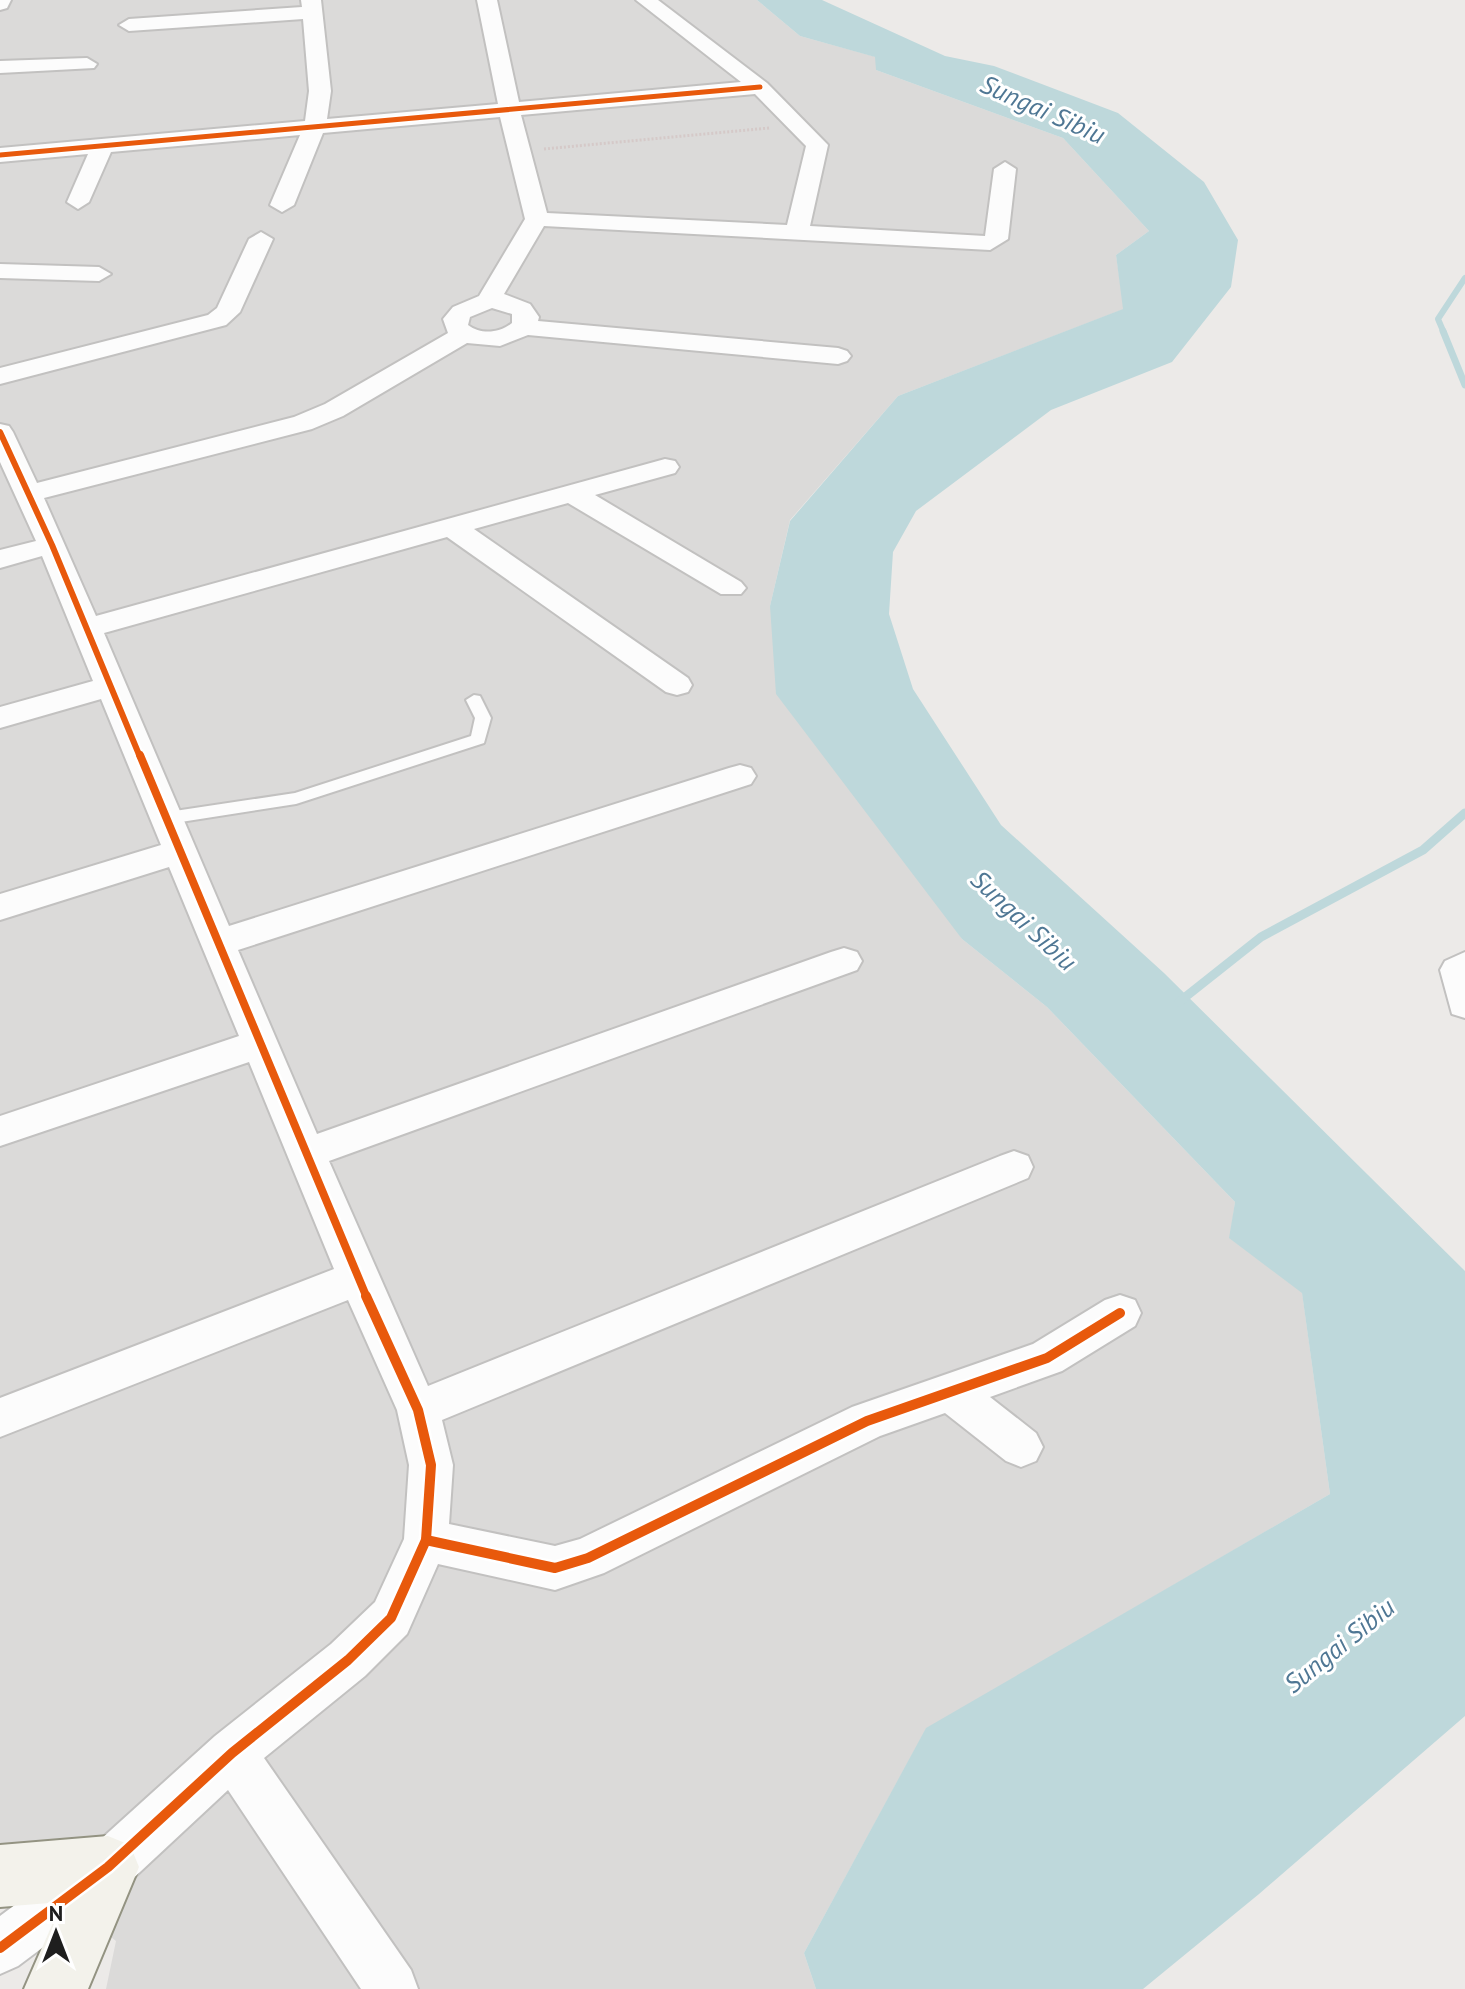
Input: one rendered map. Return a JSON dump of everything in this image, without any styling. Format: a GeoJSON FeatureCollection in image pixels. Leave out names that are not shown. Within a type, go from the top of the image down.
{"type":"FeatureCollection","features":[{"type":"Feature","properties":{"kind":"street"},"geometry":{"type":"LineString","coordinates":[[487,0],[518,151],[537,219],[487,302]]}},
{"type":"Feature","properties":{"kind":"street"},"geometry":{"type":"LineString","coordinates":[[646,0],[760,87],[797,121],[817,145],[797,234]]}},
{"type":"Feature","properties":{"kind":"street"},"geometry":{"type":"LineString","coordinates":[[129,25],[311,6],[320,91],[315,126],[282,205]]}},
{"type":"Feature","properties":{"kind":"street"},"geometry":{"type":"LineString","coordinates":[[0,67],[87,64]]}},
{"type":"Feature","properties":{"kind":"street"},"geometry":{"type":"LineString","coordinates":[[0,155],[760,87]]}},
{"type":"Feature","properties":{"kind":"street"},"geometry":{"type":"LineString","coordinates":[[78,202],[102,146]]}},
{"type":"Feature","properties":{"kind":"street"},"geometry":{"type":"LineString","coordinates":[[537,219],[990,243],[996,239],[1005,169]]}},
{"type":"Feature","properties":{"kind":"street"},"geometry":{"type":"LineString","coordinates":[[0,376],[217,320],[228,312],[261,239]]}},
{"type":"Feature","properties":{"kind":"street"},"geometry":{"type":"LineString","coordinates":[[0,271],[99,274]]}},
{"type":"Feature","properties":{"kind":"street"},"geometry":{"type":"LineString","coordinates":[[523,327],[527,317],[521,308],[487,302],[466,307],[457,315],[456,327],[464,334],[496,339],[523,327],[838,356]]}},
{"type":"Feature","properties":{"kind":"street"},"geometry":{"type":"LineString","coordinates":[[29,493],[303,423],[334,410],[464,334]]}},
{"type":"Feature","properties":{"kind":"street"},"geometry":{"type":"LineString","coordinates":[[0,432],[52,545],[221,942],[358,1278],[418,1410],[431,1465],[426,1540],[391,1618],[348,1660],[232,1753],[108,1867],[0,1948]]}},
{"type":"Feature","properties":{"kind":"street"},"geometry":{"type":"LineString","coordinates":[[87,628],[665,467]]}},
{"type":"Feature","properties":{"kind":"street"},"geometry":{"type":"LineString","coordinates":[[571,493],[731,588]]}},
{"type":"Feature","properties":{"kind":"street"},"geometry":{"type":"LineString","coordinates":[[451,526],[677,685]]}},
{"type":"Feature","properties":{"kind":"street"},"geometry":{"type":"LineString","coordinates":[[0,559],[52,545]]}},
{"type":"Feature","properties":{"kind":"street"},"geometry":{"type":"LineString","coordinates":[[0,718],[111,686]]}},
{"type":"Feature","properties":{"kind":"street"},"geometry":{"type":"LineString","coordinates":[[221,942],[740,776]]}},
{"type":"Feature","properties":{"kind":"street"},"geometry":{"type":"LineString","coordinates":[[0,907],[175,834]]}},
{"type":"Feature","properties":{"kind":"street"},"geometry":{"type":"LineString","coordinates":[[308,1153],[844,961]]}},
{"type":"Feature","properties":{"kind":"street"},"geometry":{"type":"LineString","coordinates":[[1465,965],[1458,970],[1457,981],[1465,1004]]}},
{"type":"Feature","properties":{"kind":"street"},"geometry":{"type":"LineString","coordinates":[[0,1131],[261,1043]]}},
{"type":"Feature","properties":{"kind":"street"},"geometry":{"type":"LineString","coordinates":[[418,1410],[1014,1167]]}},
{"type":"Feature","properties":{"kind":"street"},"geometry":{"type":"LineString","coordinates":[[0,1418],[358,1278]]}},
{"type":"Feature","properties":{"kind":"street"},"geometry":{"type":"LineString","coordinates":[[426,1540],[555,1568],[588,1558],[867,1421],[1047,1358],[1120,1313]]}},
{"type":"Feature","properties":{"kind":"street"},"geometry":{"type":"LineString","coordinates":[[949,1390],[1021,1447]]}},
{"type":"Feature","properties":{"kind":"street"},"geometry":{"type":"LineString","coordinates":[[232,1753],[392,1989]]}},
{"type":"Feature","properties":{"kind":"street"},"geometry":{"type":"LineString","coordinates":[[0,1876],[108,1867]]}},
{"type":"Feature","properties":{"kind":"street"},"geometry":{"type":"LineString","coordinates":[[56,1989],[108,1867]]}},
{"type":"Feature","properties":{"kind":"lane"},"geometry":{"type":"LineString","coordinates":[[175,834],[478,739],[483,718],[474,700]]}},
{"type":"Feature","properties":{"kind":"path"},"geometry":{"type":"LineString","coordinates":[[518,151],[754,132],[797,121]]}},
{"type":"Feature","properties":{"kind":"shaded area"},"geometry":{"type":"Polygon","coordinates":[[[0,0],[757,0],[800,36],[876,57],[876,70],[1063,138],[1149,231],[1116,255],[1124,309],[898,396],[790,520],[770,606],[962,939],[1047,1007],[1235,1202],[1230,1238],[1302,1292],[1330,1494],[926,1729],[804,1953],[816,1989],[106,1989],[116,1941],[0,1848],[0,0]]]}},
{"type":"Feature","properties":{"kind":"water","name":"Sungai Sibiu"},"geometry":{"type":"Polygon","coordinates":[[[757,0],[822,0],[945,56],[994,66],[1118,113],[1204,182],[1238,240],[1231,287],[1172,362],[1051,410],[916,511],[893,552],[889,614],[913,689],[1001,825],[1164,973],[1465,1271],[1465,1716],[1259,1894],[1143,1989],[816,1989],[804,1953],[926,1728],[1330,1494],[1302,1293],[1229,1238],[1235,1202],[1047,1007],[962,939],[776,694],[770,606],[790,521],[898,396],[1123,309],[1116,255],[1149,231],[1063,138],[876,70],[875,57],[800,36],[757,0]]]}},
{"type":"Feature","properties":{"kind":"waterway"},"geometry":{"type":"LineString","coordinates":[[1444,333],[1438,319],[1465,278]]}},
{"type":"Feature","properties":{"kind":"waterway"},"geometry":{"type":"LineString","coordinates":[[1443,331],[1465,385]]}},
{"type":"Feature","properties":{"kind":"waterway"},"geometry":{"type":"LineString","coordinates":[[1179,1002],[1261,937],[1423,850],[1465,813]]}},
{"type":"Feature","properties":{"kind":"cycle path"},"geometry":{"type":"LineString","coordinates":[[0,155],[760,87]]}},
{"type":"Feature","properties":{"kind":"cycle path"},"geometry":{"type":"LineString","coordinates":[[0,432],[52,545],[358,1278],[418,1410],[431,1465],[426,1540],[391,1618],[348,1660],[232,1753],[108,1867],[0,1948]]}},
{"type":"Feature","properties":{"kind":"cycle path"},"geometry":{"type":"LineString","coordinates":[[426,1540],[555,1568],[588,1558],[867,1421],[1047,1358],[1120,1313]]}}]}
